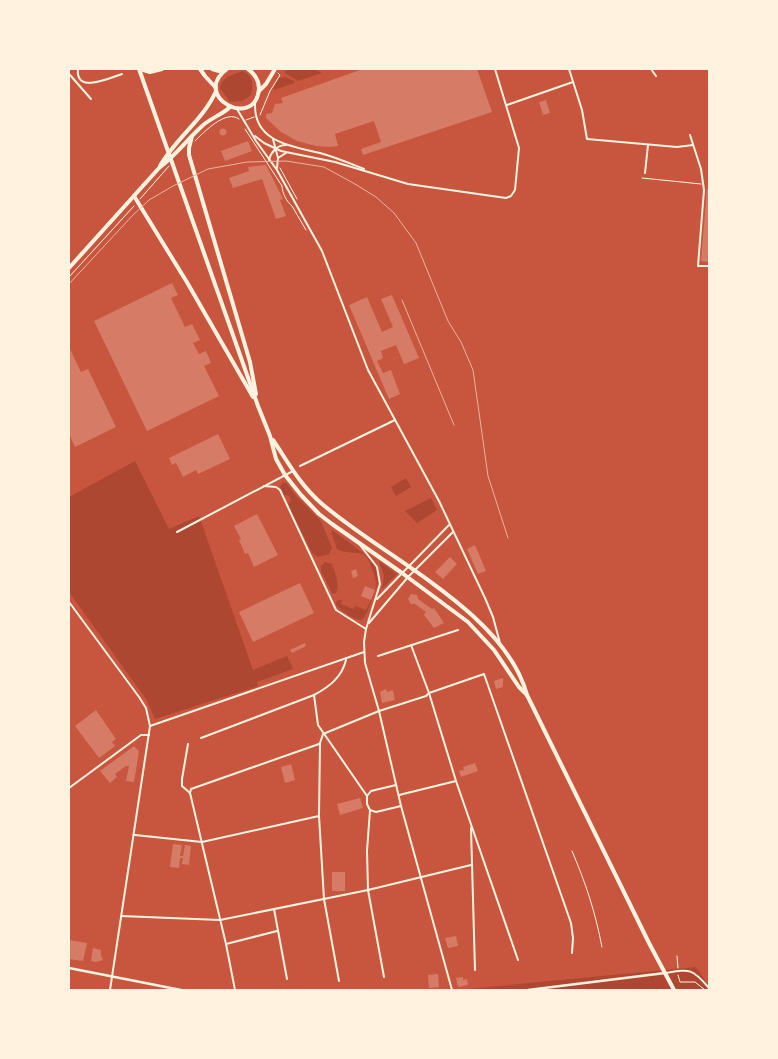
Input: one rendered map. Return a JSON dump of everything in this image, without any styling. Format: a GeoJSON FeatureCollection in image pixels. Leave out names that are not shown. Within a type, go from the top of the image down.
{"type":"FeatureCollection","features":[{"type":"Feature","properties":{"kind":"main road"},"geometry":{"type":"LineString","coordinates":[[138,69],[150,72],[162,69]]}},
{"type":"Feature","properties":{"kind":"main road"},"geometry":{"type":"LineString","coordinates":[[138,69],[270,436],[276,459],[301,495],[319,514],[402,572],[456,612],[478,631],[527,695]]}},
{"type":"Feature","properties":{"kind":"main road"},"geometry":{"type":"LineString","coordinates":[[200,69],[216,89],[220,99],[230,107],[237,108],[247,106],[255,100],[258,92],[258,80],[255,74],[248,69]]}},
{"type":"Feature","properties":{"kind":"main road"},"geometry":{"type":"LineString","coordinates":[[212,69],[219,71],[226,69]]}},
{"type":"Feature","properties":{"kind":"main road"},"geometry":{"type":"LineString","coordinates":[[159,168],[169,151],[207,109],[218,80],[226,69]]}},
{"type":"Feature","properties":{"kind":"main road"},"geometry":{"type":"LineString","coordinates":[[258,92],[266,84],[275,69]]}},
{"type":"Feature","properties":{"kind":"main road"},"geometry":{"type":"LineString","coordinates":[[69,268],[159,168],[173,157],[206,122],[230,107]]}},
{"type":"Feature","properties":{"kind":"main road"},"geometry":{"type":"LineString","coordinates":[[192,136],[189,148],[191,161],[250,362],[258,406]]}},
{"type":"Feature","properties":{"kind":"main road"},"geometry":{"type":"LineString","coordinates":[[134,196],[258,406]]}},
{"type":"Feature","properties":{"kind":"main road"},"geometry":{"type":"LineString","coordinates":[[270,436],[292,471],[326,507],[360,534],[468,611],[484,625],[501,645],[524,684],[527,695],[674,990]]}},
{"type":"Feature","properties":{"kind":"street"},"geometry":{"type":"LineString","coordinates":[[78,69],[77,75],[82,81]]}},
{"type":"Feature","properties":{"kind":"street"},"geometry":{"type":"LineString","coordinates":[[253,135],[264,144],[276,149],[371,172],[408,184],[506,198],[511,196],[515,190],[519,148],[495,69]]}},
{"type":"Feature","properties":{"kind":"street"},"geometry":{"type":"LineString","coordinates":[[568,69],[585,119],[587,139],[677,147],[693,145]]}},
{"type":"Feature","properties":{"kind":"street"},"geometry":{"type":"LineString","coordinates":[[651,69],[656,76]]}},
{"type":"Feature","properties":{"kind":"street"},"geometry":{"type":"LineString","coordinates":[[70,74],[77,80],[94,83],[122,74]]}},
{"type":"Feature","properties":{"kind":"street"},"geometry":{"type":"LineString","coordinates":[[70,74],[91,99]]}},
{"type":"Feature","properties":{"kind":"street"},"geometry":{"type":"LineString","coordinates":[[506,105],[573,82]]}},
{"type":"Feature","properties":{"kind":"street"},"geometry":{"type":"LineString","coordinates":[[255,100],[256,116],[276,149],[278,158],[277,170]]}},
{"type":"Feature","properties":{"kind":"street"},"geometry":{"type":"LineString","coordinates":[[237,108],[277,170],[322,250],[368,370],[437,496],[493,617],[501,645]]}},
{"type":"Feature","properties":{"kind":"street"},"geometry":{"type":"LineString","coordinates":[[690,135],[704,184],[698,266],[709,266]]}},
{"type":"Feature","properties":{"kind":"street"},"geometry":{"type":"LineString","coordinates":[[271,138],[288,145],[340,159],[371,172]]}},
{"type":"Feature","properties":{"kind":"street"},"geometry":{"type":"LineString","coordinates":[[269,160],[272,152],[282,145],[288,145]]}},
{"type":"Feature","properties":{"kind":"street"},"geometry":{"type":"LineString","coordinates":[[645,173],[648,145]]}},
{"type":"Feature","properties":{"kind":"street"},"geometry":{"type":"LineString","coordinates":[[278,158],[287,152]]}},
{"type":"Feature","properties":{"kind":"street"},"geometry":{"type":"LineString","coordinates":[[300,466],[395,419]]}},
{"type":"Feature","properties":{"kind":"street"},"geometry":{"type":"LineString","coordinates":[[177,532],[292,471]]}},
{"type":"Feature","properties":{"kind":"street"},"geometry":{"type":"LineString","coordinates":[[264,486],[276,487],[282,494],[336,610],[366,629]]}},
{"type":"Feature","properties":{"kind":"street"},"geometry":{"type":"LineString","coordinates":[[376,600],[450,525]]}},
{"type":"Feature","properties":{"kind":"street"},"geometry":{"type":"LineString","coordinates":[[368,624],[408,577],[453,532]]}},
{"type":"Feature","properties":{"kind":"street"},"geometry":{"type":"LineString","coordinates":[[355,540],[377,566],[380,584],[366,629],[365,663],[379,711],[401,806],[452,990]]}},
{"type":"Feature","properties":{"kind":"street"},"geometry":{"type":"LineString","coordinates":[[69,602],[139,696],[146,708],[150,726],[110,990]]}},
{"type":"Feature","properties":{"kind":"street"},"geometry":{"type":"LineString","coordinates":[[378,656],[458,630]]}},
{"type":"Feature","properties":{"kind":"street"},"geometry":{"type":"LineString","coordinates":[[411,645],[429,693],[456,781],[518,960]]}},
{"type":"Feature","properties":{"kind":"street"},"geometry":{"type":"LineString","coordinates":[[150,726],[364,652]]}},
{"type":"Feature","properties":{"kind":"street"},"geometry":{"type":"LineString","coordinates":[[201,738],[328,688],[344,667],[346,659]]}},
{"type":"Feature","properties":{"kind":"street"},"geometry":{"type":"LineString","coordinates":[[339,981],[324,899],[319,816],[320,744],[323,734],[379,711],[484,674],[571,923],[572,953]]}},
{"type":"Feature","properties":{"kind":"street"},"geometry":{"type":"LineString","coordinates":[[314,695],[318,725],[367,796],[367,804],[370,810],[367,851],[368,890],[384,977]]}},
{"type":"Feature","properties":{"kind":"street"},"geometry":{"type":"LineString","coordinates":[[69,788],[141,735],[149,735]]}},
{"type":"Feature","properties":{"kind":"street"},"geometry":{"type":"LineString","coordinates":[[188,744],[182,786],[190,793],[235,990]]}},
{"type":"Feature","properties":{"kind":"street"},"geometry":{"type":"LineString","coordinates":[[190,793],[191,789],[320,744]]}},
{"type":"Feature","properties":{"kind":"street"},"geometry":{"type":"LineString","coordinates":[[399,794],[456,781]]}},
{"type":"Feature","properties":{"kind":"street"},"geometry":{"type":"LineString","coordinates":[[367,796],[371,791],[396,785]]}},
{"type":"Feature","properties":{"kind":"street"},"geometry":{"type":"LineString","coordinates":[[370,810],[376,812],[401,806]]}},
{"type":"Feature","properties":{"kind":"street"},"geometry":{"type":"LineString","coordinates":[[134,835],[202,842],[319,816]]}},
{"type":"Feature","properties":{"kind":"street"},"geometry":{"type":"LineString","coordinates":[[472,826],[471,865],[475,970]]}},
{"type":"Feature","properties":{"kind":"street"},"geometry":{"type":"LineString","coordinates":[[121,916],[220,920],[368,890],[471,865]]}},
{"type":"Feature","properties":{"kind":"street"},"geometry":{"type":"LineString","coordinates":[[274,909],[287,980]]}},
{"type":"Feature","properties":{"kind":"street"},"geometry":{"type":"LineString","coordinates":[[226,944],[277,931]]}},
{"type":"Feature","properties":{"kind":"street"},"geometry":{"type":"LineString","coordinates":[[69,968],[181,990]]}},
{"type":"Feature","properties":{"kind":"street"},"geometry":{"type":"LineString","coordinates":[[528,990],[687,970],[695,973],[709,988]]}},
{"type":"Feature","properties":{"kind":"lane"},"geometry":{"type":"LineString","coordinates":[[493,617],[497,615]]}},
{"type":"Feature","properties":{"kind":"lane"},"geometry":{"type":"LineString","coordinates":[[572,851],[587,885],[602,947]]}},
{"type":"Feature","properties":{"kind":"path"},"geometry":{"type":"LineString","coordinates":[[248,119],[262,114],[270,91],[280,75]]}},
{"type":"Feature","properties":{"kind":"path"},"geometry":{"type":"LineString","coordinates":[[189,148],[204,132],[227,117],[234,116],[240,122]]}},
{"type":"Feature","properties":{"kind":"path"},"geometry":{"type":"LineString","coordinates":[[69,277],[123,220],[174,161]]}},
{"type":"Feature","properties":{"kind":"path"},"geometry":{"type":"LineString","coordinates":[[277,170],[281,168],[300,204]]}},
{"type":"Feature","properties":{"kind":"path"},"geometry":{"type":"LineString","coordinates":[[273,172],[282,186],[282,191],[289,204],[308,231]]}},
{"type":"Feature","properties":{"kind":"path"},"geometry":{"type":"LineString","coordinates":[[642,178],[704,184]]}},
{"type":"Feature","properties":{"kind":"path"},"geometry":{"type":"LineString","coordinates":[[677,956],[680,982],[695,982],[704,990]]}},
{"type":"Feature","properties":{"kind":"shaded area"},"geometry":{"type":"Polygon","coordinates":[[[289,69],[315,69],[322,73],[298,81],[285,73],[289,69]]]}},
{"type":"Feature","properties":{"kind":"shaded area"},"geometry":{"type":"Polygon","coordinates":[[[243,71],[251,78],[251,95],[242,101],[230,102],[220,88],[221,84],[228,76],[243,71]]]}},
{"type":"Feature","properties":{"kind":"shaded area"},"geometry":{"type":"Polygon","coordinates":[[[285,77],[295,83],[273,90],[279,78],[285,77]]]}},
{"type":"Feature","properties":{"kind":"shaded area"},"geometry":{"type":"Polygon","coordinates":[[[135,461],[169,529],[199,516],[253,670],[287,656],[293,669],[257,682],[258,686],[155,719],[146,699],[69,592],[69,497],[135,461]]]}},
{"type":"Feature","properties":{"kind":"shaded area"},"geometry":{"type":"Polygon","coordinates":[[[406,478],[411,487],[396,496],[391,487],[406,478]]]}},
{"type":"Feature","properties":{"kind":"shaded area"},"geometry":{"type":"Polygon","coordinates":[[[283,482],[321,521],[332,548],[329,554],[318,557],[312,553],[288,504],[291,500],[289,496],[284,495],[280,487],[283,482]]]}},
{"type":"Feature","properties":{"kind":"shaded area"},"geometry":{"type":"Polygon","coordinates":[[[431,498],[437,510],[417,523],[405,511],[431,498]]]}},
{"type":"Feature","properties":{"kind":"shaded area"},"geometry":{"type":"Polygon","coordinates":[[[332,530],[369,558],[376,569],[378,583],[376,591],[366,614],[361,620],[345,613],[336,605],[336,602],[342,600],[341,604],[353,609],[356,606],[366,610],[372,599],[376,581],[368,559],[364,555],[337,549],[332,530]]]}},
{"type":"Feature","properties":{"kind":"shaded area"},"geometry":{"type":"Polygon","coordinates":[[[379,561],[397,574],[382,589],[384,576],[379,561]]]}},
{"type":"Feature","properties":{"kind":"shaded area"},"geometry":{"type":"Polygon","coordinates":[[[325,562],[332,564],[336,575],[337,591],[335,594],[332,593],[321,571],[321,566],[325,562]]]}},
{"type":"Feature","properties":{"kind":"shaded area"},"geometry":{"type":"Polygon","coordinates":[[[696,967],[709,986],[709,990],[457,990],[696,967]]]}},
{"type":"Feature","properties":{"kind":"building"},"geometry":{"type":"Polygon","coordinates":[[[363,69],[477,69],[492,112],[363,155],[361,149],[381,142],[374,121],[335,134],[338,146],[330,147],[316,146],[297,141],[281,132],[266,118],[266,114],[272,113],[275,104],[283,103],[281,98],[363,69]]]}},
{"type":"Feature","properties":{"kind":"building"},"geometry":{"type":"Polygon","coordinates":[[[546,100],[550,113],[543,115],[539,102],[546,100]]]}},
{"type":"Feature","properties":{"kind":"building"},"geometry":{"type":"Polygon","coordinates":[[[223,128],[227,132],[223,136],[219,132],[223,128]]]}},
{"type":"Feature","properties":{"kind":"building"},"geometry":{"type":"Polygon","coordinates":[[[248,141],[252,151],[225,161],[221,151],[248,141]]]}},
{"type":"Feature","properties":{"kind":"building"},"geometry":{"type":"Polygon","coordinates":[[[266,165],[283,199],[280,200],[286,216],[276,219],[262,179],[233,188],[229,178],[249,171],[248,167],[266,165]]]}},
{"type":"Feature","properties":{"kind":"building"},"geometry":{"type":"Polygon","coordinates":[[[707,189],[709,189],[709,262],[701,261],[707,189]]]}},
{"type":"Feature","properties":{"kind":"building"},"geometry":{"type":"Polygon","coordinates":[[[172,283],[178,295],[171,298],[185,327],[192,324],[200,340],[193,343],[199,354],[206,351],[211,363],[204,366],[219,396],[147,431],[94,321],[172,283]]]}},
{"type":"Feature","properties":{"kind":"building"},"geometry":{"type":"Polygon","coordinates":[[[392,295],[419,358],[404,364],[396,345],[381,351],[383,358],[377,361],[383,373],[391,370],[400,394],[389,399],[349,305],[367,297],[382,332],[393,327],[381,299],[392,295]]]}},
{"type":"Feature","properties":{"kind":"building"},"geometry":{"type":"Polygon","coordinates":[[[69,347],[81,372],[88,369],[116,427],[75,447],[69,434],[69,347]]]}},
{"type":"Feature","properties":{"kind":"building"},"geometry":{"type":"Polygon","coordinates":[[[218,434],[230,459],[198,474],[196,470],[183,477],[176,463],[172,465],[169,458],[218,434]]]}},
{"type":"Feature","properties":{"kind":"building"},"geometry":{"type":"Polygon","coordinates":[[[257,514],[278,555],[254,567],[248,553],[245,554],[239,540],[241,539],[234,526],[257,514]]]}},
{"type":"Feature","properties":{"kind":"building"},"geometry":{"type":"Polygon","coordinates":[[[475,545],[486,571],[478,574],[467,549],[475,545]]]}},
{"type":"Feature","properties":{"kind":"building"},"geometry":{"type":"Polygon","coordinates":[[[450,557],[457,564],[443,579],[435,572],[450,557]]]}},
{"type":"Feature","properties":{"kind":"building"},"geometry":{"type":"Polygon","coordinates":[[[356,569],[358,576],[353,578],[351,571],[356,569]]]}},
{"type":"Feature","properties":{"kind":"building"},"geometry":{"type":"Polygon","coordinates":[[[300,583],[314,613],[253,642],[239,612],[300,583]]]}},
{"type":"Feature","properties":{"kind":"building"},"geometry":{"type":"Polygon","coordinates":[[[365,586],[375,590],[371,600],[361,596],[365,586]]]}},
{"type":"Feature","properties":{"kind":"building"},"geometry":{"type":"Polygon","coordinates":[[[411,594],[417,595],[418,599],[432,609],[434,608],[444,623],[434,628],[424,615],[426,612],[415,604],[411,604],[408,599],[411,594]]]}},
{"type":"Feature","properties":{"kind":"building"},"geometry":{"type":"Polygon","coordinates":[[[305,643],[306,646],[292,653],[290,650],[305,643]]]}},
{"type":"Feature","properties":{"kind":"building"},"geometry":{"type":"Polygon","coordinates":[[[503,678],[503,687],[496,689],[494,681],[503,678]]]}},
{"type":"Feature","properties":{"kind":"building"},"geometry":{"type":"Polygon","coordinates":[[[386,689],[387,692],[393,690],[395,700],[382,703],[380,692],[386,689]]]}},
{"type":"Feature","properties":{"kind":"building"},"geometry":{"type":"Polygon","coordinates":[[[96,710],[116,739],[112,742],[115,746],[99,758],[75,726],[96,710]]]}},
{"type":"Feature","properties":{"kind":"building"},"geometry":{"type":"Polygon","coordinates":[[[134,746],[139,751],[134,782],[126,781],[129,766],[126,766],[115,774],[117,777],[110,783],[100,771],[134,746]]]}},
{"type":"Feature","properties":{"kind":"building"},"geometry":{"type":"Polygon","coordinates":[[[475,763],[478,771],[461,777],[459,771],[464,770],[463,767],[475,763]]]}},
{"type":"Feature","properties":{"kind":"building"},"geometry":{"type":"Polygon","coordinates":[[[291,764],[295,780],[285,783],[281,767],[291,764]]]}},
{"type":"Feature","properties":{"kind":"building"},"geometry":{"type":"Polygon","coordinates":[[[360,798],[363,808],[340,815],[337,804],[360,798]]]}},
{"type":"Feature","properties":{"kind":"building"},"geometry":{"type":"Polygon","coordinates":[[[173,844],[182,845],[180,856],[183,856],[185,845],[191,846],[189,865],[182,864],[183,858],[180,858],[179,868],[170,867],[173,844]]]}},
{"type":"Feature","properties":{"kind":"building"},"geometry":{"type":"Polygon","coordinates":[[[332,872],[345,872],[345,891],[332,891],[332,872]]]}},
{"type":"Feature","properties":{"kind":"building"},"geometry":{"type":"Polygon","coordinates":[[[456,936],[458,946],[448,948],[445,938],[456,936]]]}},
{"type":"Feature","properties":{"kind":"building"},"geometry":{"type":"Polygon","coordinates":[[[69,940],[87,943],[83,961],[69,959],[69,940]]]}},
{"type":"Feature","properties":{"kind":"building"},"geometry":{"type":"Polygon","coordinates":[[[93,948],[101,950],[103,960],[91,961],[93,948]]]}},
{"type":"Feature","properties":{"kind":"building"},"geometry":{"type":"Polygon","coordinates":[[[438,974],[439,987],[429,988],[428,975],[438,974]]]}},
{"type":"Feature","properties":{"kind":"building"},"geometry":{"type":"Polygon","coordinates":[[[463,977],[463,980],[467,979],[468,985],[458,987],[456,978],[463,977]]]}},
{"type":"Feature","properties":{"kind":"railway"},"geometry":{"type":"LineString","coordinates":[[69,284],[149,200],[208,169],[247,162],[286,161],[324,167],[355,184],[376,197],[394,213],[416,243],[448,321],[461,342],[473,370],[488,476],[508,538]]}},
{"type":"Feature","properties":{"kind":"railway"},"geometry":{"type":"LineString","coordinates":[[402,300],[454,425]]}}]}
